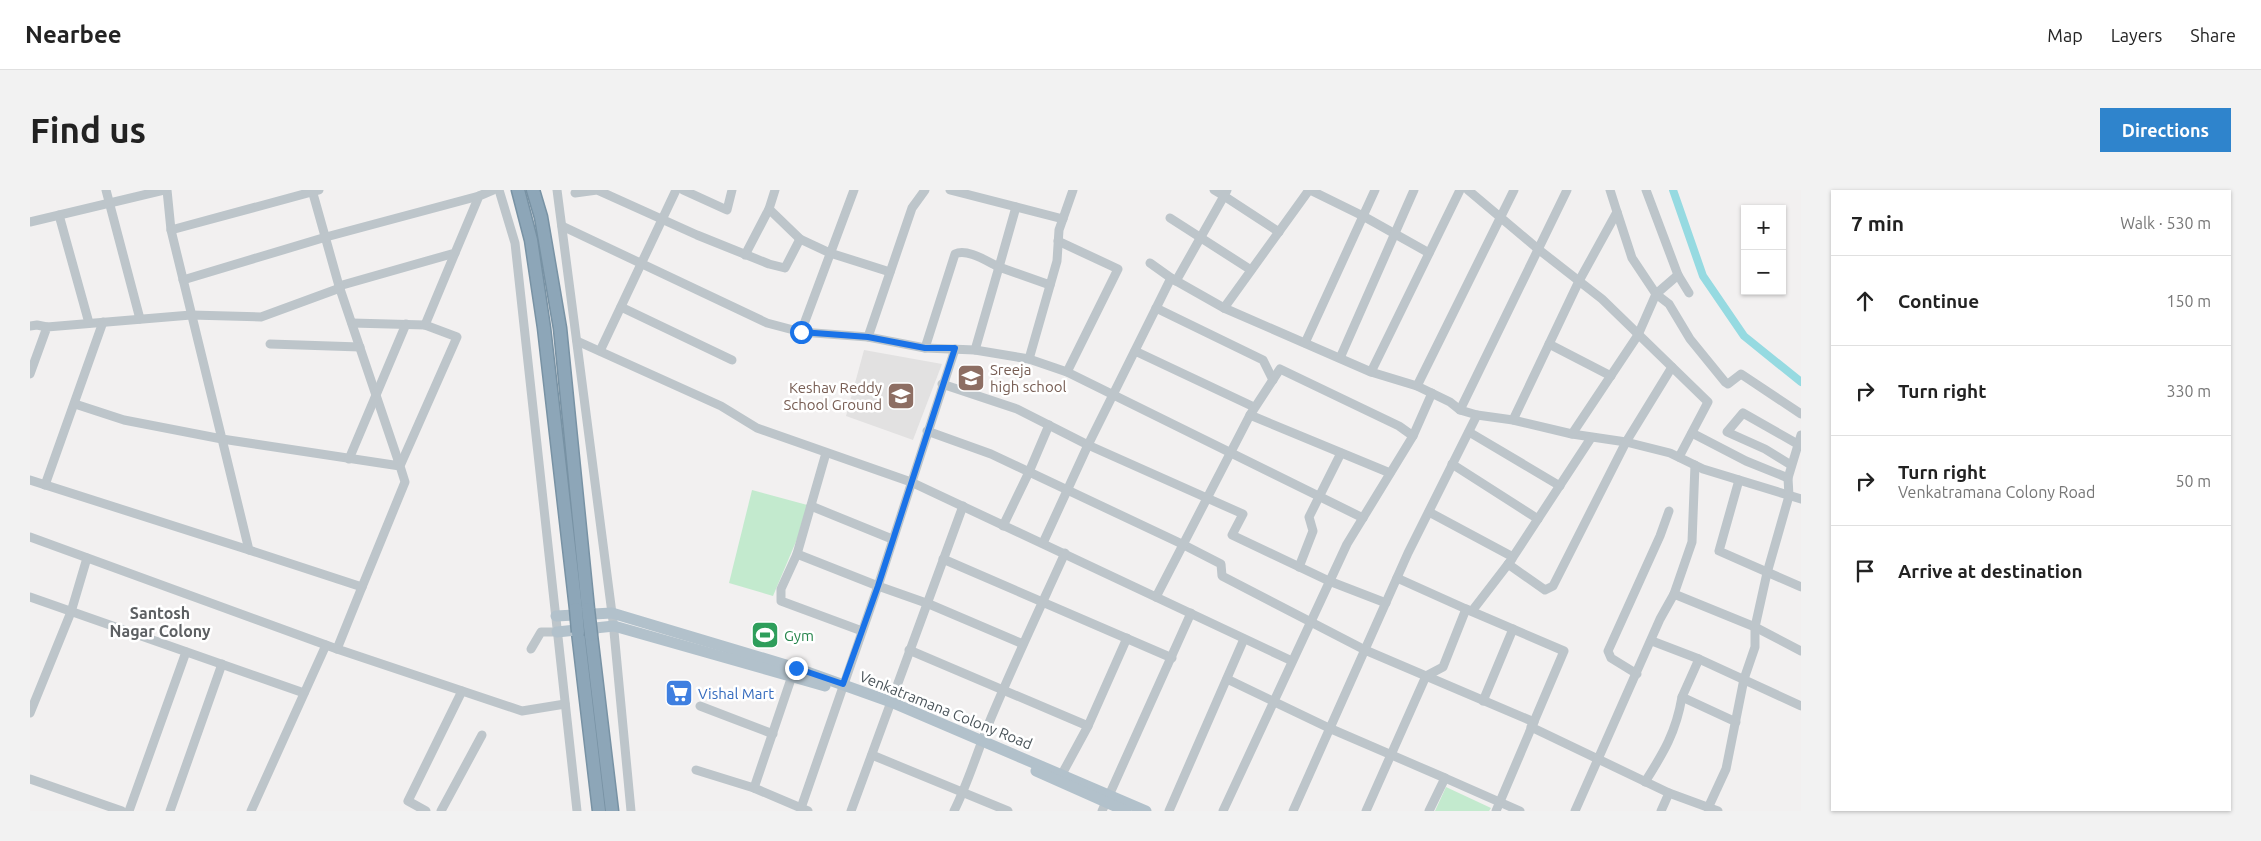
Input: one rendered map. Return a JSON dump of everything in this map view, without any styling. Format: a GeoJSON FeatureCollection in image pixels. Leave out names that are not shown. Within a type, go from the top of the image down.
{"type":"FeatureCollection","features":[{"type":"Feature","properties":{"kind":"highway"},"geometry":{"type":"LineString","coordinates":[[518,190],[532,240],[582,609]]}},
{"type":"Feature","properties":{"kind":"highway"},"geometry":{"type":"LineString","coordinates":[[533,190],[541,217],[560,328],[577,509],[582,609],[599,811]]}},
{"type":"Feature","properties":{"kind":"highway"},"geometry":{"type":"LineString","coordinates":[[584,634],[612,811]]}},
{"type":"Feature","properties":{"kind":"main road","name":"Venkatramana Colony Road"},"geometry":{"type":"LineString","coordinates":[[556,616],[612,612],[842,687],[1062,774],[1105,802],[1146,811]]}},
{"type":"Feature","properties":{"kind":"main road"},"geometry":{"type":"LineString","coordinates":[[557,632],[614,626],[794,672]]}},
{"type":"Feature","properties":{"kind":"main road"},"geometry":{"type":"LineString","coordinates":[[981,743],[1126,811]]}},
{"type":"Feature","properties":{"kind":"street"},"geometry":{"type":"LineString","coordinates":[[106,190],[140,319]]}},
{"type":"Feature","properties":{"kind":"street"},"geometry":{"type":"LineString","coordinates":[[30,222],[165,190],[171,230],[249,550]]}},
{"type":"Feature","properties":{"kind":"street"},"geometry":{"type":"LineString","coordinates":[[183,280],[326,237],[479,196],[493,190]]}},
{"type":"Feature","properties":{"kind":"street"},"geometry":{"type":"LineString","coordinates":[[499,190],[515,243],[577,811]]}},
{"type":"Feature","properties":{"kind":"street"},"geometry":{"type":"LineString","coordinates":[[557,190],[614,626],[631,811]]}},
{"type":"Feature","properties":{"kind":"street"},"geometry":{"type":"LineString","coordinates":[[575,193],[597,190],[745,255],[785,268],[800,238]]}},
{"type":"Feature","properties":{"kind":"street"},"geometry":{"type":"LineString","coordinates":[[600,351],[643,264],[676,190]]}},
{"type":"Feature","properties":{"kind":"street"},"geometry":{"type":"LineString","coordinates":[[683,190],[727,210],[732,190]]}},
{"type":"Feature","properties":{"kind":"street"},"geometry":{"type":"LineString","coordinates":[[745,255],[769,209],[775,190]]}},
{"type":"Feature","properties":{"kind":"street"},"geometry":{"type":"LineString","coordinates":[[801,332],[854,190]]}},
{"type":"Feature","properties":{"kind":"street"},"geometry":{"type":"LineString","coordinates":[[868,337],[912,208],[925,190]]}},
{"type":"Feature","properties":{"kind":"street"},"geometry":{"type":"LineString","coordinates":[[950,190],[1063,219]]}},
{"type":"Feature","properties":{"kind":"street"},"geometry":{"type":"LineString","coordinates":[[1029,359],[1056,261],[1063,219],[1073,190]]}},
{"type":"Feature","properties":{"kind":"street"},"geometry":{"type":"LineString","coordinates":[[1214,190],[1226,193],[1279,232]]}},
{"type":"Feature","properties":{"kind":"street"},"geometry":{"type":"LineString","coordinates":[[1224,308],[1310,190],[1363,216],[1429,253]]}},
{"type":"Feature","properties":{"kind":"street"},"geometry":{"type":"LineString","coordinates":[[1305,343],[1375,190]]}},
{"type":"Feature","properties":{"kind":"street"},"geometry":{"type":"LineString","coordinates":[[1340,358],[1414,190]]}},
{"type":"Feature","properties":{"kind":"street"},"geometry":{"type":"LineString","coordinates":[[1372,372],[1460,190]]}},
{"type":"Feature","properties":{"kind":"street"},"geometry":{"type":"LineString","coordinates":[[1468,190],[1538,249],[1602,299],[1708,402],[1679,458]]}},
{"type":"Feature","properties":{"kind":"street"},"geometry":{"type":"LineString","coordinates":[[1417,386],[1514,190]]}},
{"type":"Feature","properties":{"kind":"street"},"geometry":{"type":"LineString","coordinates":[[1460,410],[1567,190]]}},
{"type":"Feature","properties":{"kind":"street"},"geometry":{"type":"LineString","coordinates":[[1610,190],[1632,258],[1656,294],[1669,304],[1690,339],[1724,382],[1728,384],[1741,374],[1801,414]]}},
{"type":"Feature","properties":{"kind":"street"},"geometry":{"type":"LineString","coordinates":[[1646,190],[1678,275],[1689,293]]}},
{"type":"Feature","properties":{"kind":"street"},"geometry":{"type":"LineString","coordinates":[[171,230],[314,191],[340,287],[405,482],[337,649]]}},
{"type":"Feature","properties":{"kind":"street"},"geometry":{"type":"LineString","coordinates":[[1043,543],[1088,445],[1156,308],[1201,238],[1226,193]]}},
{"type":"Feature","properties":{"kind":"street"},"geometry":{"type":"LineString","coordinates":[[425,325],[479,196]]}},
{"type":"Feature","properties":{"kind":"street"},"geometry":{"type":"LineString","coordinates":[[975,350],[1016,207]]}},
{"type":"Feature","properties":{"kind":"street"},"geometry":{"type":"LineString","coordinates":[[769,209],[800,238],[830,252],[890,272]]}},
{"type":"Feature","properties":{"kind":"street"},"geometry":{"type":"LineString","coordinates":[[1513,420],[1579,281],[1617,212]]}},
{"type":"Feature","properties":{"kind":"street"},"geometry":{"type":"LineString","coordinates":[[59,215],[90,323]]}},
{"type":"Feature","properties":{"kind":"street"},"geometry":{"type":"LineString","coordinates":[[1170,218],[1251,270]]}},
{"type":"Feature","properties":{"kind":"street"},"geometry":{"type":"LineString","coordinates":[[562,226],[767,323],[801,332],[868,337],[925,348],[975,350],[1029,359],[1067,372],[1363,518]]}},
{"type":"Feature","properties":{"kind":"street"},"geometry":{"type":"LineString","coordinates":[[1058,241],[1118,268],[1067,372]]}},
{"type":"Feature","properties":{"kind":"street"},"geometry":{"type":"LineString","coordinates":[[925,348],[955,254],[959,252],[967,254],[1050,285]]}},
{"type":"Feature","properties":{"kind":"street"},"geometry":{"type":"LineString","coordinates":[[30,326],[37,324],[47,327],[191,315],[261,317],[340,287],[455,253]]}},
{"type":"Feature","properties":{"kind":"street"},"geometry":{"type":"LineString","coordinates":[[1150,263],[1174,280],[1224,308],[1372,372],[1417,386],[1450,402],[1460,410],[1591,438],[1626,442],[1670,453],[1695,465],[1801,499]]}},
{"type":"Feature","properties":{"kind":"street"},"geometry":{"type":"LineString","coordinates":[[1572,434],[1638,335],[1656,294],[1678,275]]}},
{"type":"Feature","properties":{"kind":"street"},"geometry":{"type":"LineString","coordinates":[[621,307],[732,360]]}},
{"type":"Feature","properties":{"kind":"street"},"geometry":{"type":"LineString","coordinates":[[1156,308],[1263,360],[1273,380]]}},
{"type":"Feature","properties":{"kind":"street"},"geometry":{"type":"LineString","coordinates":[[45,485],[103,322]]}},
{"type":"Feature","properties":{"kind":"street"},"geometry":{"type":"LineString","coordinates":[[352,323],[425,325],[458,337],[400,466]]}},
{"type":"Feature","properties":{"kind":"street"},"geometry":{"type":"LineString","coordinates":[[349,459],[406,324]]}},
{"type":"Feature","properties":{"kind":"street"},"geometry":{"type":"LineString","coordinates":[[30,374],[47,327]]}},
{"type":"Feature","properties":{"kind":"street"},"geometry":{"type":"LineString","coordinates":[[577,341],[721,406],[757,428],[826,454],[911,482],[1156,596],[1292,662]]}},
{"type":"Feature","properties":{"kind":"street"},"geometry":{"type":"LineString","coordinates":[[270,344],[360,347]]}},
{"type":"Feature","properties":{"kind":"street"},"geometry":{"type":"LineString","coordinates":[[1549,344],[1611,376]]}},
{"type":"Feature","properties":{"kind":"street"},"geometry":{"type":"LineString","coordinates":[[696,770],[754,788],[805,810],[842,687],[878,586],[955,348]]}},
{"type":"Feature","properties":{"kind":"street"},"geometry":{"type":"LineString","coordinates":[[1135,351],[1252,411],[1341,453],[1390,473]]}},
{"type":"Feature","properties":{"kind":"street"},"geometry":{"type":"LineString","coordinates":[[1428,512],[1511,560],[1545,590],[1553,586],[1626,442],[1672,367]]}},
{"type":"Feature","properties":{"kind":"street"},"geometry":{"type":"LineString","coordinates":[[1156,596],[1252,411],[1280,369],[1399,426],[1413,436]]}},
{"type":"Feature","properties":{"kind":"street"},"geometry":{"type":"LineString","coordinates":[[942,384],[1017,409],[1088,445],[1243,514],[1232,535],[1329,581],[1386,603]]}},
{"type":"Feature","properties":{"kind":"street"},"geometry":{"type":"LineString","coordinates":[[1223,811],[1347,544],[1413,436],[1432,393]]}},
{"type":"Feature","properties":{"kind":"street"},"geometry":{"type":"LineString","coordinates":[[75,404],[124,420],[222,439],[400,466]]}},
{"type":"Feature","properties":{"kind":"street"},"geometry":{"type":"LineString","coordinates":[[1791,465],[1727,432],[1743,413],[1799,446]]}},
{"type":"Feature","properties":{"kind":"street"},"geometry":{"type":"LineString","coordinates":[[1292,811],[1397,578],[1477,415]]}},
{"type":"Feature","properties":{"kind":"street"},"geometry":{"type":"LineString","coordinates":[[1003,526],[1049,425]]}},
{"type":"Feature","properties":{"kind":"street"},"geometry":{"type":"LineString","coordinates":[[927,431],[991,454],[1182,544],[1221,564],[1222,576],[1365,650],[1484,701],[1669,793],[1718,811]]}},
{"type":"Feature","properties":{"kind":"street"},"geometry":{"type":"LineString","coordinates":[[1468,432],[1560,486]]}},
{"type":"Feature","properties":{"kind":"street"},"geometry":{"type":"LineString","coordinates":[[1692,433],[1761,468],[1788,478]]}},
{"type":"Feature","properties":{"kind":"street"},"geometry":{"type":"LineString","coordinates":[[1708,808],[1726,769],[1744,679],[1756,647],[1756,627],[1767,573],[1788,496],[1788,478],[1801,435]]}},
{"type":"Feature","properties":{"kind":"street"},"geometry":{"type":"LineString","coordinates":[[1366,811],[1426,676],[1443,667],[1469,610],[1511,560],[1591,438]]}},
{"type":"Feature","properties":{"kind":"street"},"geometry":{"type":"LineString","coordinates":[[1299,567],[1313,531],[1310,517],[1341,453]]}},
{"type":"Feature","properties":{"kind":"street"},"geometry":{"type":"LineString","coordinates":[[826,454],[797,554],[781,588],[781,601],[862,631]]}},
{"type":"Feature","properties":{"kind":"street"},"geometry":{"type":"LineString","coordinates":[[1452,464],[1538,519]]}},
{"type":"Feature","properties":{"kind":"street"},"geometry":{"type":"LineString","coordinates":[[1575,811],[1652,641],[1660,619],[1674,594],[1692,542],[1695,465]]}},
{"type":"Feature","properties":{"kind":"street"},"geometry":{"type":"LineString","coordinates":[[30,480],[362,587]]}},
{"type":"Feature","properties":{"kind":"street"},"geometry":{"type":"LineString","coordinates":[[1739,480],[1719,551],[1801,587]]}},
{"type":"Feature","properties":{"kind":"street"},"geometry":{"type":"LineString","coordinates":[[811,506],[892,539]]}},
{"type":"Feature","properties":{"kind":"street"},"geometry":{"type":"LineString","coordinates":[[851,811],[963,506]]}},
{"type":"Feature","properties":{"kind":"street"},"geometry":{"type":"LineString","coordinates":[[1637,674],[1611,658],[1608,651],[1660,536],[1669,511]]}},
{"type":"Feature","properties":{"kind":"street"},"geometry":{"type":"LineString","coordinates":[[30,537],[337,649],[522,711],[565,704]]}},
{"type":"Feature","properties":{"kind":"street"},"geometry":{"type":"LineString","coordinates":[[797,554],[928,604],[1023,644]]}},
{"type":"Feature","properties":{"kind":"street"},"geometry":{"type":"LineString","coordinates":[[954,811],[964,791],[1003,689],[1065,554]]}},
{"type":"Feature","properties":{"kind":"street"},"geometry":{"type":"LineString","coordinates":[[30,713],[71,612],[86,558]]}},
{"type":"Feature","properties":{"kind":"street"},"geometry":{"type":"LineString","coordinates":[[943,559],[1172,658]]}},
{"type":"Feature","properties":{"kind":"street"},"geometry":{"type":"LineString","coordinates":[[1397,578],[1564,650],[1498,807]]}},
{"type":"Feature","properties":{"kind":"street"},"geometry":{"type":"LineString","coordinates":[[1674,594],[1756,627],[1801,650]]}},
{"type":"Feature","properties":{"kind":"street"},"geometry":{"type":"LineString","coordinates":[[30,597],[304,693]]}},
{"type":"Feature","properties":{"kind":"street"},"geometry":{"type":"LineString","coordinates":[[1105,802],[1191,613]]}},
{"type":"Feature","properties":{"kind":"street"},"geometry":{"type":"LineString","coordinates":[[1484,701],[1513,629]]}},
{"type":"Feature","properties":{"kind":"street"},"geometry":{"type":"LineString","coordinates":[[531,649],[541,632],[557,632]]}},
{"type":"Feature","properties":{"kind":"street"},"geometry":{"type":"LineString","coordinates":[[1062,774],[1088,726],[1127,638]]}},
{"type":"Feature","properties":{"kind":"street"},"geometry":{"type":"LineString","coordinates":[[1169,811],[1244,639]]}},
{"type":"Feature","properties":{"kind":"street"},"geometry":{"type":"LineString","coordinates":[[1652,641],[1700,658],[1801,705]]}},
{"type":"Feature","properties":{"kind":"street"},"geometry":{"type":"LineString","coordinates":[[251,811],[326,645]]}},
{"type":"Feature","properties":{"kind":"street"},"geometry":{"type":"LineString","coordinates":[[909,650],[1088,726]]}},
{"type":"Feature","properties":{"kind":"street"},"geometry":{"type":"LineString","coordinates":[[129,811],[186,652]]}},
{"type":"Feature","properties":{"kind":"street"},"geometry":{"type":"LineString","coordinates":[[1645,782],[1668,746],[1677,722],[1682,697],[1700,658]]}},
{"type":"Feature","properties":{"kind":"street"},"geometry":{"type":"LineString","coordinates":[[170,811],[222,664]]}},
{"type":"Feature","properties":{"kind":"street"},"geometry":{"type":"LineString","coordinates":[[754,788],[794,672]]}},
{"type":"Feature","properties":{"kind":"street"},"geometry":{"type":"LineString","coordinates":[[1227,679],[1329,728],[1445,778],[1498,807],[1520,811]]}},
{"type":"Feature","properties":{"kind":"street"},"geometry":{"type":"LineString","coordinates":[[426,811],[408,801],[462,691]]}},
{"type":"Feature","properties":{"kind":"street"},"geometry":{"type":"LineString","coordinates":[[1682,697],[1736,722]]}},
{"type":"Feature","properties":{"kind":"street"},"geometry":{"type":"LineString","coordinates":[[700,706],[773,734]]}},
{"type":"Feature","properties":{"kind":"street"},"geometry":{"type":"LineString","coordinates":[[441,811],[482,735]]}},
{"type":"Feature","properties":{"kind":"street"},"geometry":{"type":"LineString","coordinates":[[872,755],[964,791],[1008,811]]}},
{"type":"Feature","properties":{"kind":"street"},"geometry":{"type":"LineString","coordinates":[[1429,811],[1445,778]]}},
{"type":"Feature","properties":{"kind":"street"},"geometry":{"type":"LineString","coordinates":[[30,779],[122,811]]}},
{"type":"Feature","properties":{"kind":"street"},"geometry":{"type":"LineString","coordinates":[[1662,811],[1669,793]]}},
{"type":"Feature","properties":{"kind":"shaded area"},"geometry":{"type":"Polygon","coordinates":[[[864,350],[942,364],[913,440],[846,416],[864,350]]]}},
{"type":"Feature","properties":{"kind":"green space"},"geometry":{"type":"Polygon","coordinates":[[[752,490],[811,506],[773,596],[729,583],[752,490]]]}},
{"type":"Feature","properties":{"kind":"green space"},"geometry":{"type":"Polygon","coordinates":[[[1446,787],[1491,808],[1489,811],[1435,811],[1446,787]]]}},
{"type":"Feature","properties":{"kind":"waterway"},"geometry":{"type":"LineString","coordinates":[[1673,190],[1703,276],[1744,336],[1801,382]]}},
{"type":"Feature","properties":{"kind":"place","name":"Sreeja high school"},"geometry":{"type":"Point","coordinates":[971,378]}},
{"type":"Feature","properties":{"kind":"place","name":"Keshav Reddy School Ground"},"geometry":{"type":"Point","coordinates":[901,396]}},
{"type":"Feature","properties":{"kind":"place","name":"Gym"},"geometry":{"type":"Point","coordinates":[765,635]}},
{"type":"Feature","properties":{"kind":"place","name":"Vishal Mart"},"geometry":{"type":"Point","coordinates":[679,693]}},
{"type":"Feature","properties":{"kind":"district","name":"Santosh Nagar Colony"},"geometry":{"type":"Point","coordinates":[160,622]}},
{"type":"Feature","properties":{"kind":"route"},"geometry":{"type":"LineString","coordinates":[[796,668],[843,684],[878,586],[955,348],[925,348],[868,337],[801,332]]}}]}
